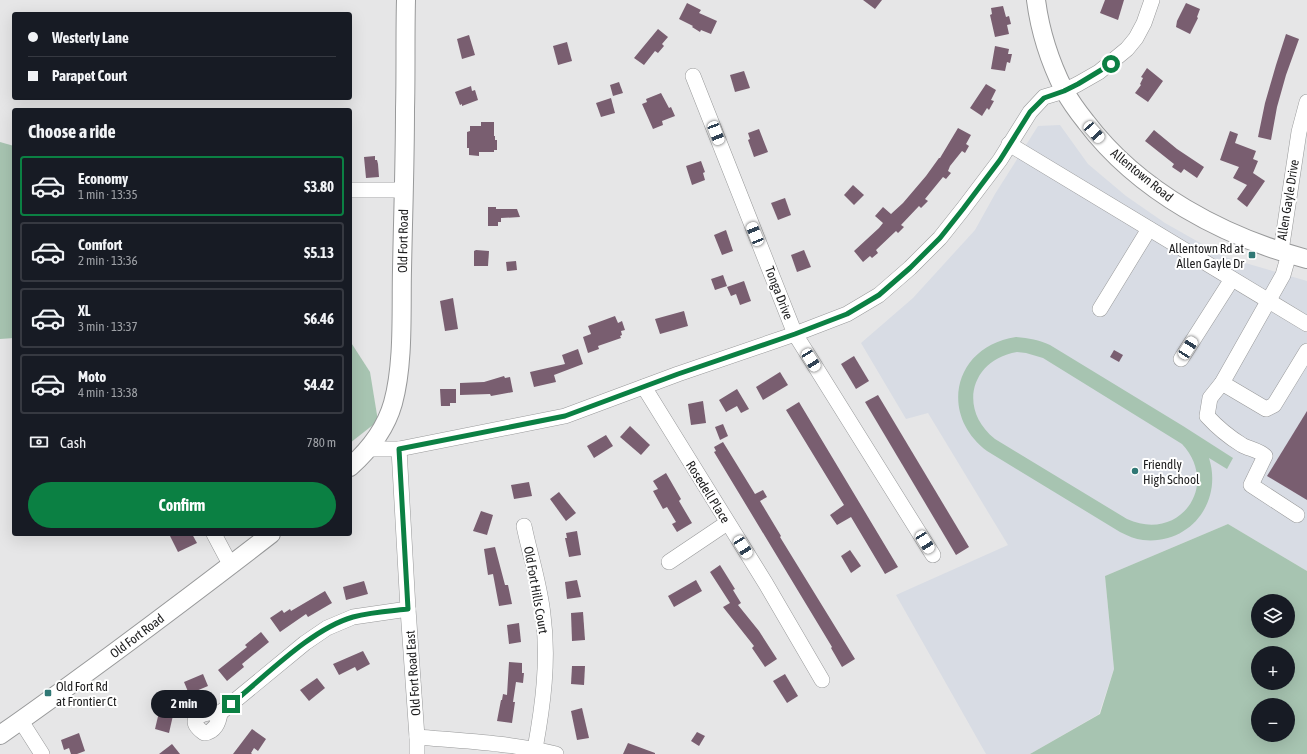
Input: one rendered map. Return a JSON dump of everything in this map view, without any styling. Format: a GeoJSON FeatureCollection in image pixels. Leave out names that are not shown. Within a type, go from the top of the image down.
{"type":"FeatureCollection","features":[{"type":"Feature","properties":{"kind":"main road","name":"Old Fort Road"},"geometry":{"type":"LineString","coordinates":[[352,465],[368,449],[386,422],[394,402],[398,383],[404,190],[406,0]]}},
{"type":"Feature","properties":{"kind":"main road","name":"Allentown Road"},"geometry":{"type":"LineString","coordinates":[[1036,0],[1041,29],[1064,91],[1110,151],[1132,171],[1184,208],[1234,233],[1285,253],[1307,259]]}},
{"type":"Feature","properties":{"kind":"main road","name":"Old Fort Road"},"geometry":{"type":"LineString","coordinates":[[0,735],[231,566],[268,536]]}},
{"type":"Feature","properties":{"kind":"street"},"geometry":{"type":"LineString","coordinates":[[368,449],[399,449],[565,416],[847,314],[879,295],[910,268],[940,238],[1000,160],[1030,112],[1044,98],[1064,91],[1099,72],[1127,49],[1136,38],[1144,23],[1152,0]]}},
{"type":"Feature","properties":{"kind":"street","name":"Tonga Drive"},"geometry":{"type":"LineString","coordinates":[[693,76],[795,334],[933,554]]}},
{"type":"Feature","properties":{"kind":"street","name":"Allen Gayle Drive"},"geometry":{"type":"LineString","coordinates":[[1297,515],[1251,485],[1265,456],[1262,453],[1243,446],[1215,426],[1207,416],[1210,398],[1222,383],[1283,275],[1299,132],[1307,102]]}},
{"type":"Feature","properties":{"kind":"street"},"geometry":{"type":"LineString","coordinates":[[1009,144],[1307,324]]}},
{"type":"Feature","properties":{"kind":"street"},"geometry":{"type":"LineString","coordinates":[[352,190],[404,190]]}},
{"type":"Feature","properties":{"kind":"street"},"geometry":{"type":"LineString","coordinates":[[1100,309],[1149,229]]}},
{"type":"Feature","properties":{"kind":"street"},"geometry":{"type":"LineString","coordinates":[[1181,359],[1232,279]]}},
{"type":"Feature","properties":{"kind":"street"},"geometry":{"type":"LineString","coordinates":[[1222,383],[1266,409],[1274,405],[1307,351]]}},
{"type":"Feature","properties":{"kind":"street","name":"Rosedell Place"},"geometry":{"type":"LineString","coordinates":[[644,387],[766,584],[822,680]]}},
{"type":"Feature","properties":{"kind":"street","name":"Old Fort Road East"},"geometry":{"type":"LineString","coordinates":[[399,449],[417,754]]}},
{"type":"Feature","properties":{"kind":"street"},"geometry":{"type":"LineString","coordinates":[[669,562],[727,523]]}},
{"type":"Feature","properties":{"kind":"street","name":"Old Fort Hills Court"},"geometry":{"type":"LineString","coordinates":[[524,526],[543,615],[546,656],[542,708],[535,749]]}},
{"type":"Feature","properties":{"kind":"street"},"geometry":{"type":"LineString","coordinates":[[215,536],[231,566]]}},
{"type":"Feature","properties":{"kind":"street"},"geometry":{"type":"LineString","coordinates":[[220,713],[305,642],[327,628],[352,617],[408,609]]}},
{"type":"Feature","properties":{"kind":"street"},"geometry":{"type":"LineString","coordinates":[[21,721],[42,754]]}},
{"type":"Feature","properties":{"kind":"street"},"geometry":{"type":"LineString","coordinates":[[417,737],[535,749],[556,754]]}},
{"type":"Feature","properties":{"kind":"shaded area","name":"Friendly High School"},"geometry":{"type":"Polygon","coordinates":[[[1060,125],[1088,164],[1126,196],[1165,223],[1225,257],[1307,281],[1307,571],[1228,524],[1105,576],[1114,669],[1099,714],[1030,754],[986,754],[896,595],[1008,545],[928,413],[906,419],[861,343],[913,298],[975,230],[995,194],[1038,126],[1060,125]]]}},
{"type":"Feature","properties":{"kind":"green space"},"geometry":{"type":"Polygon","coordinates":[[[0,142],[12,145],[12,338],[0,339],[0,142]]]}},
{"type":"Feature","properties":{"kind":"green space"},"geometry":{"type":"Polygon","coordinates":[[[1016,337],[1034,340],[1050,345],[1233,458],[1227,469],[1209,458],[1212,474],[1211,490],[1207,505],[1199,517],[1188,528],[1175,535],[1160,540],[1143,540],[1134,538],[1120,532],[987,451],[972,436],[962,419],[958,401],[960,384],[967,367],[978,353],[995,343],[1016,337]],[[1017,352],[1001,357],[989,365],[980,375],[974,388],[973,401],[976,414],[983,427],[995,439],[1127,519],[1146,524],[1163,523],[1178,517],[1189,506],[1195,493],[1197,477],[1193,460],[1182,444],[1043,358],[1017,352]]]}},
{"type":"Feature","properties":{"kind":"green space"},"geometry":{"type":"Polygon","coordinates":[[[352,344],[370,372],[378,421],[352,441],[352,344]]]}},
{"type":"Feature","properties":{"kind":"green space"},"geometry":{"type":"Polygon","coordinates":[[[1228,524],[1307,571],[1307,754],[1030,754],[1100,714],[1114,669],[1105,576],[1228,524]]]}},
{"type":"Feature","properties":{"kind":"building"},"geometry":{"type":"Polygon","coordinates":[[[863,0],[882,0],[875,9],[863,0]]]}},
{"type":"Feature","properties":{"kind":"building"},"geometry":{"type":"Polygon","coordinates":[[[1105,0],[1124,0],[1118,20],[1100,13],[1105,0]]]}},
{"type":"Feature","properties":{"kind":"building"},"geometry":{"type":"Polygon","coordinates":[[[687,3],[701,10],[699,13],[717,21],[711,34],[701,30],[700,32],[692,27],[693,26],[679,19],[687,3]]]}},
{"type":"Feature","properties":{"kind":"building"},"geometry":{"type":"Polygon","coordinates":[[[1186,3],[1200,9],[1198,18],[1190,34],[1176,27],[1177,21],[1186,3]]]}},
{"type":"Feature","properties":{"kind":"building"},"geometry":{"type":"Polygon","coordinates":[[[1003,6],[1006,17],[1009,16],[1011,24],[1007,25],[1009,34],[995,37],[990,15],[992,14],[991,8],[1003,6]]]}},
{"type":"Feature","properties":{"kind":"building"},"geometry":{"type":"Polygon","coordinates":[[[658,29],[668,37],[662,44],[664,46],[658,53],[655,51],[644,65],[634,58],[658,29]]]}},
{"type":"Feature","properties":{"kind":"building"},"geometry":{"type":"Polygon","coordinates":[[[1286,34],[1299,39],[1286,75],[1277,107],[1271,140],[1258,137],[1265,103],[1286,34]]]}},
{"type":"Feature","properties":{"kind":"building"},"geometry":{"type":"Polygon","coordinates":[[[469,35],[475,55],[462,59],[457,39],[469,35]]]}},
{"type":"Feature","properties":{"kind":"building"},"geometry":{"type":"Polygon","coordinates":[[[567,42],[572,61],[558,65],[553,46],[567,42]]]}},
{"type":"Feature","properties":{"kind":"building"},"geometry":{"type":"Polygon","coordinates":[[[995,46],[1009,49],[1008,54],[1012,54],[1010,63],[1007,62],[1005,71],[991,69],[995,46]]]}},
{"type":"Feature","properties":{"kind":"building"},"geometry":{"type":"Polygon","coordinates":[[[1147,68],[1163,81],[1148,102],[1135,93],[1141,85],[1140,84],[1143,78],[1141,77],[1147,68]]]}},
{"type":"Feature","properties":{"kind":"building"},"geometry":{"type":"Polygon","coordinates":[[[744,71],[750,88],[735,92],[730,75],[744,71]]]}},
{"type":"Feature","properties":{"kind":"building"},"geometry":{"type":"Polygon","coordinates":[[[619,82],[623,93],[613,96],[610,85],[619,82]]]}},
{"type":"Feature","properties":{"kind":"building"},"geometry":{"type":"Polygon","coordinates":[[[986,84],[996,90],[991,100],[994,101],[989,110],[987,108],[982,116],[970,108],[986,84]]]}},
{"type":"Feature","properties":{"kind":"building"},"geometry":{"type":"Polygon","coordinates":[[[471,86],[472,91],[475,90],[478,100],[462,106],[462,104],[460,105],[455,92],[471,86]]]}},
{"type":"Feature","properties":{"kind":"building"},"geometry":{"type":"Polygon","coordinates":[[[661,93],[669,108],[671,107],[675,116],[662,121],[663,125],[653,129],[642,104],[647,102],[646,99],[661,93]]]}},
{"type":"Feature","properties":{"kind":"building"},"geometry":{"type":"Polygon","coordinates":[[[611,98],[615,113],[601,117],[596,103],[611,98]]]}},
{"type":"Feature","properties":{"kind":"building"},"geometry":{"type":"Polygon","coordinates":[[[481,122],[494,122],[494,136],[495,140],[497,140],[497,150],[494,150],[494,152],[479,152],[479,156],[469,155],[469,148],[467,148],[467,132],[470,131],[470,126],[481,126],[481,122]]]}},
{"type":"Feature","properties":{"kind":"building"},"geometry":{"type":"Polygon","coordinates":[[[958,128],[971,135],[966,144],[969,146],[965,153],[962,151],[950,166],[948,171],[951,173],[946,179],[943,177],[925,199],[928,201],[921,208],[919,206],[901,225],[904,227],[898,233],[896,231],[876,250],[878,253],[872,258],[870,256],[863,262],[854,251],[883,223],[875,216],[883,207],[891,214],[903,203],[940,158],[958,128]]]}},
{"type":"Feature","properties":{"kind":"building"},"geometry":{"type":"Polygon","coordinates":[[[759,129],[768,152],[754,157],[748,140],[750,139],[748,133],[759,129]]]}},
{"type":"Feature","properties":{"kind":"building"},"geometry":{"type":"Polygon","coordinates":[[[1154,130],[1177,149],[1204,167],[1197,178],[1184,169],[1181,173],[1172,167],[1174,164],[1145,141],[1154,130]]]}},
{"type":"Feature","properties":{"kind":"building"},"geometry":{"type":"Polygon","coordinates":[[[1230,131],[1238,134],[1235,143],[1256,151],[1253,159],[1258,161],[1253,173],[1265,181],[1247,207],[1237,199],[1247,185],[1233,178],[1239,167],[1220,160],[1230,131]]]}},
{"type":"Feature","properties":{"kind":"building"},"geometry":{"type":"Polygon","coordinates":[[[375,156],[375,160],[377,160],[378,164],[379,177],[366,178],[364,157],[375,156]]]}},
{"type":"Feature","properties":{"kind":"building"},"geometry":{"type":"Polygon","coordinates":[[[701,161],[705,172],[703,173],[705,180],[692,185],[686,166],[701,161]]]}},
{"type":"Feature","properties":{"kind":"building"},"geometry":{"type":"Polygon","coordinates":[[[853,185],[864,195],[854,205],[844,195],[853,185]]]}},
{"type":"Feature","properties":{"kind":"building"},"geometry":{"type":"Polygon","coordinates":[[[785,198],[791,215],[778,220],[771,203],[785,198]]]}},
{"type":"Feature","properties":{"kind":"building"},"geometry":{"type":"Polygon","coordinates":[[[488,207],[496,207],[496,209],[517,209],[520,217],[501,218],[501,222],[498,222],[498,226],[488,226],[488,207]]]}},
{"type":"Feature","properties":{"kind":"building"},"geometry":{"type":"Polygon","coordinates":[[[726,230],[733,251],[722,255],[714,235],[726,230]]]}},
{"type":"Feature","properties":{"kind":"building"},"geometry":{"type":"Polygon","coordinates":[[[804,250],[811,267],[797,272],[791,255],[804,250]]]}},
{"type":"Feature","properties":{"kind":"building"},"geometry":{"type":"Polygon","coordinates":[[[474,251],[489,251],[488,266],[474,266],[474,251]]]}},
{"type":"Feature","properties":{"kind":"building"},"geometry":{"type":"Polygon","coordinates":[[[516,261],[517,270],[507,271],[506,262],[516,261]]]}},
{"type":"Feature","properties":{"kind":"building"},"geometry":{"type":"Polygon","coordinates":[[[723,275],[727,286],[715,290],[711,279],[723,275]]]}},
{"type":"Feature","properties":{"kind":"building"},"geometry":{"type":"Polygon","coordinates":[[[744,281],[751,301],[740,305],[736,294],[731,296],[727,287],[744,281]]]}},
{"type":"Feature","properties":{"kind":"building"},"geometry":{"type":"Polygon","coordinates":[[[453,298],[458,329],[445,331],[440,301],[453,298]]]}},
{"type":"Feature","properties":{"kind":"building"},"geometry":{"type":"Polygon","coordinates":[[[684,311],[688,326],[660,334],[655,319],[684,311]]]}},
{"type":"Feature","properties":{"kind":"building"},"geometry":{"type":"Polygon","coordinates":[[[615,316],[618,323],[622,321],[625,330],[621,331],[621,338],[598,346],[599,349],[588,353],[583,337],[591,334],[588,326],[615,316]]]}},
{"type":"Feature","properties":{"kind":"building"},"geometry":{"type":"Polygon","coordinates":[[[578,349],[583,364],[554,375],[556,382],[534,387],[530,372],[565,364],[562,355],[578,349]]]}},
{"type":"Feature","properties":{"kind":"building"},"geometry":{"type":"Polygon","coordinates":[[[1114,350],[1123,355],[1119,362],[1110,357],[1114,350]]]}},
{"type":"Feature","properties":{"kind":"building"},"geometry":{"type":"Polygon","coordinates":[[[854,356],[869,381],[856,389],[841,364],[854,356]]]}},
{"type":"Feature","properties":{"kind":"building"},"geometry":{"type":"Polygon","coordinates":[[[780,372],[788,385],[763,400],[756,387],[780,372]]]}},
{"type":"Feature","properties":{"kind":"building"},"geometry":{"type":"Polygon","coordinates":[[[504,376],[505,378],[510,377],[513,392],[491,396],[490,394],[460,395],[460,383],[484,382],[504,376]]]}},
{"type":"Feature","properties":{"kind":"building"},"geometry":{"type":"Polygon","coordinates":[[[440,389],[456,389],[456,403],[450,403],[450,406],[441,406],[440,389]]]}},
{"type":"Feature","properties":{"kind":"building"},"geometry":{"type":"Polygon","coordinates":[[[737,389],[749,409],[741,413],[737,406],[726,412],[719,400],[737,389]]]}},
{"type":"Feature","properties":{"kind":"building"},"geometry":{"type":"Polygon","coordinates":[[[878,395],[969,547],[956,555],[865,402],[878,395]]]}},
{"type":"Feature","properties":{"kind":"building"},"geometry":{"type":"Polygon","coordinates":[[[703,401],[706,423],[691,425],[688,404],[703,401]]]}},
{"type":"Feature","properties":{"kind":"building"},"geometry":{"type":"Polygon","coordinates":[[[799,402],[898,567],[885,574],[851,517],[837,525],[830,515],[844,505],[786,410],[799,402]]]}},
{"type":"Feature","properties":{"kind":"building"},"geometry":{"type":"Polygon","coordinates":[[[1307,411],[1307,500],[1267,476],[1307,411]]]}},
{"type":"Feature","properties":{"kind":"building"},"geometry":{"type":"Polygon","coordinates":[[[723,424],[728,436],[720,440],[715,427],[723,424]]]}},
{"type":"Feature","properties":{"kind":"building"},"geometry":{"type":"Polygon","coordinates":[[[630,426],[650,445],[641,455],[620,437],[630,426]]]}},
{"type":"Feature","properties":{"kind":"building"},"geometry":{"type":"Polygon","coordinates":[[[606,435],[613,446],[594,458],[587,446],[606,435]]]}},
{"type":"Feature","properties":{"kind":"building"},"geometry":{"type":"Polygon","coordinates":[[[723,442],[755,494],[763,490],[767,497],[760,501],[781,536],[780,537],[855,659],[842,667],[831,648],[832,647],[714,452],[716,451],[714,447],[723,442]]]}},
{"type":"Feature","properties":{"kind":"building"},"geometry":{"type":"Polygon","coordinates":[[[666,473],[681,499],[679,501],[692,523],[677,532],[672,524],[676,522],[667,507],[663,509],[653,491],[658,489],[653,481],[666,473]]]}},
{"type":"Feature","properties":{"kind":"building"},"geometry":{"type":"Polygon","coordinates":[[[529,482],[532,496],[514,499],[511,485],[529,482]]]}},
{"type":"Feature","properties":{"kind":"building"},"geometry":{"type":"Polygon","coordinates":[[[559,492],[576,513],[566,521],[550,499],[559,492]]]}},
{"type":"Feature","properties":{"kind":"building"},"geometry":{"type":"Polygon","coordinates":[[[481,511],[493,515],[487,535],[473,531],[481,511]]]}},
{"type":"Feature","properties":{"kind":"building"},"geometry":{"type":"Polygon","coordinates":[[[577,531],[581,555],[569,557],[565,538],[567,538],[566,533],[577,531]]]}},
{"type":"Feature","properties":{"kind":"building"},"geometry":{"type":"Polygon","coordinates":[[[170,536],[193,536],[197,543],[178,552],[170,536]]]}},
{"type":"Feature","properties":{"kind":"building"},"geometry":{"type":"Polygon","coordinates":[[[495,547],[505,585],[508,585],[512,604],[499,606],[493,574],[488,575],[484,549],[495,547]]]}},
{"type":"Feature","properties":{"kind":"building"},"geometry":{"type":"Polygon","coordinates":[[[850,550],[861,566],[851,573],[841,556],[850,550]]]}},
{"type":"Feature","properties":{"kind":"building"},"geometry":{"type":"Polygon","coordinates":[[[720,565],[735,589],[733,590],[741,603],[738,605],[759,631],[777,659],[765,667],[752,648],[754,646],[723,607],[730,603],[710,572],[720,565]]]}},
{"type":"Feature","properties":{"kind":"building"},"geometry":{"type":"Polygon","coordinates":[[[577,580],[581,597],[567,599],[565,582],[577,580]]]}},
{"type":"Feature","properties":{"kind":"building"},"geometry":{"type":"Polygon","coordinates":[[[696,580],[702,591],[674,607],[668,596],[696,580]]]}},
{"type":"Feature","properties":{"kind":"building"},"geometry":{"type":"Polygon","coordinates":[[[364,581],[368,594],[346,600],[343,587],[364,581]]]}},
{"type":"Feature","properties":{"kind":"building"},"geometry":{"type":"Polygon","coordinates":[[[325,591],[332,603],[308,617],[306,614],[280,632],[270,618],[282,610],[284,613],[290,609],[291,611],[325,591]]]}},
{"type":"Feature","properties":{"kind":"building"},"geometry":{"type":"Polygon","coordinates":[[[583,612],[585,640],[572,641],[571,613],[583,612]]]}},
{"type":"Feature","properties":{"kind":"building"},"geometry":{"type":"Polygon","coordinates":[[[519,623],[521,642],[509,644],[507,625],[519,623]]]}},
{"type":"Feature","properties":{"kind":"building"},"geometry":{"type":"Polygon","coordinates":[[[261,632],[269,642],[242,664],[244,667],[227,681],[218,670],[247,647],[245,645],[261,632]]]}},
{"type":"Feature","properties":{"kind":"building"},"geometry":{"type":"Polygon","coordinates":[[[363,651],[370,664],[357,671],[355,667],[339,675],[333,664],[363,651]]]}},
{"type":"Feature","properties":{"kind":"building"},"geometry":{"type":"Polygon","coordinates":[[[509,662],[522,663],[522,673],[524,673],[523,683],[516,682],[512,723],[497,721],[503,694],[507,695],[509,662]]]}},
{"type":"Feature","properties":{"kind":"building"},"geometry":{"type":"Polygon","coordinates":[[[572,666],[585,666],[584,685],[571,684],[572,666]]]}},
{"type":"Feature","properties":{"kind":"building"},"geometry":{"type":"Polygon","coordinates":[[[203,674],[208,686],[189,694],[184,682],[203,674]]]}},
{"type":"Feature","properties":{"kind":"building"},"geometry":{"type":"Polygon","coordinates":[[[785,674],[798,696],[787,703],[773,681],[785,674]]]}},
{"type":"Feature","properties":{"kind":"building"},"geometry":{"type":"Polygon","coordinates":[[[317,678],[325,688],[309,701],[300,690],[317,678]]]}},
{"type":"Feature","properties":{"kind":"building"},"geometry":{"type":"Polygon","coordinates":[[[160,708],[174,711],[169,733],[155,729],[160,708]]]}},
{"type":"Feature","properties":{"kind":"building"},"geometry":{"type":"Polygon","coordinates":[[[582,708],[589,738],[577,740],[571,711],[582,708]]]}},
{"type":"Feature","properties":{"kind":"building"},"geometry":{"type":"Polygon","coordinates":[[[252,729],[266,739],[258,751],[254,748],[251,753],[252,754],[233,754],[252,729]]]}},
{"type":"Feature","properties":{"kind":"building"},"geometry":{"type":"Polygon","coordinates":[[[697,732],[705,736],[699,746],[691,741],[697,732]]]}},
{"type":"Feature","properties":{"kind":"building"},"geometry":{"type":"Polygon","coordinates":[[[79,733],[85,751],[77,754],[71,754],[69,748],[64,750],[61,740],[79,733]]]}},
{"type":"Feature","properties":{"kind":"building"},"geometry":{"type":"Polygon","coordinates":[[[628,743],[655,753],[655,754],[623,754],[628,743]]]}},
{"type":"Feature","properties":{"kind":"building"},"geometry":{"type":"Polygon","coordinates":[[[172,744],[180,754],[159,754],[172,744]]]}},
{"type":"Feature","properties":{"kind":"place","name":"Allentown Rd at Allen Gayle Dr"},"geometry":{"type":"Point","coordinates":[1252,255]}},
{"type":"Feature","properties":{"kind":"place","name":"Friendly High School"},"geometry":{"type":"Point","coordinates":[1135,471]}},
{"type":"Feature","properties":{"kind":"place","name":"Old Fort Rd at Frontier Ct"},"geometry":{"type":"Point","coordinates":[48,693]}},
{"type":"Feature","properties":{"kind":"route"},"geometry":{"type":"LineString","coordinates":[[231,704],[305,642],[327,628],[352,617],[408,609],[399,449],[565,416],[847,314],[879,295],[910,268],[940,238],[1000,160],[1030,112],[1044,98],[1078,84],[1111,64]]}}]}
